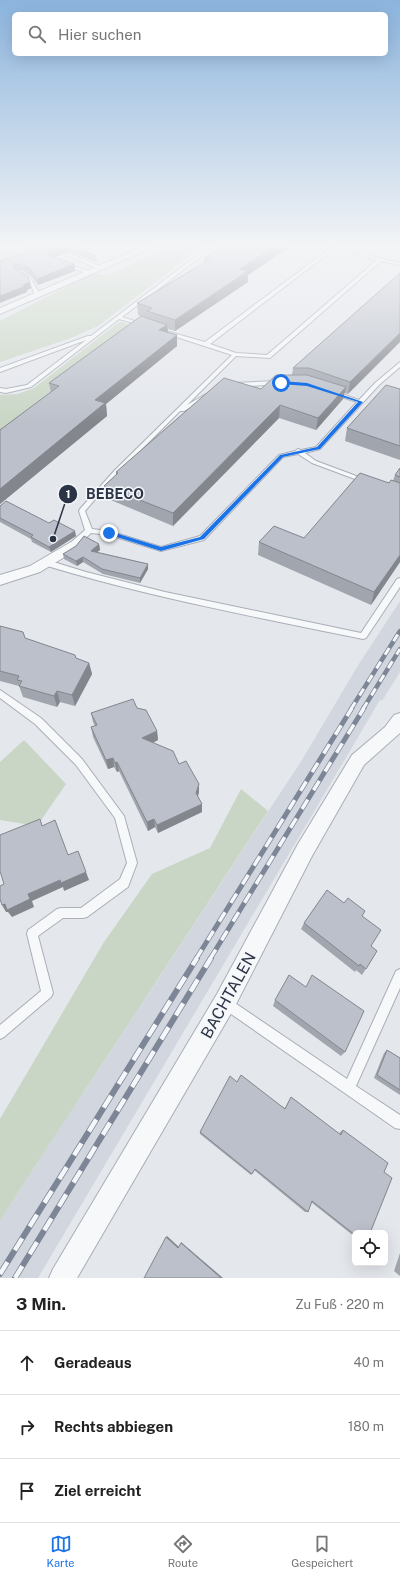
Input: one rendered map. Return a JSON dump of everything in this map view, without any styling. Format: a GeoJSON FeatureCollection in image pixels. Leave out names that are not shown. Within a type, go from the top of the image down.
{"type":"FeatureCollection","features":[{"type":"Feature","properties":{"kind":"street"},"geometry":{"type":"LineString","coordinates":[[0,311],[17,304]]}},
{"type":"Feature","properties":{"kind":"street"},"geometry":{"type":"LineString","coordinates":[[0,580],[27,573],[47,563],[72,547]]}},
{"type":"Feature","properties":{"kind":"street","name":"BACHTALEN"},"geometry":{"type":"LineString","coordinates":[[62,1278],[225,1002],[305,850],[358,760],[366,751],[385,738],[400,720]]}},
{"type":"Feature","properties":{"kind":"lane"},"geometry":{"type":"LineString","coordinates":[[0,390],[6,391],[29,386],[138,304]]}},
{"type":"Feature","properties":{"kind":"lane"},"geometry":{"type":"LineString","coordinates":[[206,344],[259,304]]}},
{"type":"Feature","properties":{"kind":"lane"},"geometry":{"type":"LineString","coordinates":[[120,318],[234,354],[268,357],[329,304]]}},
{"type":"Feature","properties":{"kind":"lane"},"geometry":{"type":"LineString","coordinates":[[0,370],[98,334]]}},
{"type":"Feature","properties":{"kind":"lane"},"geometry":{"type":"LineString","coordinates":[[89,531],[82,511],[117,471],[234,354]]}},
{"type":"Feature","properties":{"kind":"lane"},"geometry":{"type":"LineString","coordinates":[[72,547],[89,531],[109,533],[161,549],[202,538],[281,456],[298,451],[318,448],[377,384],[400,364]]}},
{"type":"Feature","properties":{"kind":"lane"},"geometry":{"type":"LineString","coordinates":[[228,386],[288,383]]}},
{"type":"Feature","properties":{"kind":"lane"},"geometry":{"type":"LineString","coordinates":[[327,391],[361,402]]}},
{"type":"Feature","properties":{"kind":"lane"},"geometry":{"type":"LineString","coordinates":[[172,415],[213,392]]}},
{"type":"Feature","properties":{"kind":"lane"},"geometry":{"type":"LineString","coordinates":[[298,451],[314,462],[371,483]]}},
{"type":"Feature","properties":{"kind":"lane"},"geometry":{"type":"LineString","coordinates":[[47,563],[85,576],[178,598],[364,636],[400,581]]}},
{"type":"Feature","properties":{"kind":"lane"},"geometry":{"type":"LineString","coordinates":[[0,693],[38,721],[79,762],[119,816],[132,863],[124,883],[83,913],[61,913],[32,934],[47,993],[0,1033]]}},
{"type":"Feature","properties":{"kind":"lane"},"geometry":{"type":"LineString","coordinates":[[349,1088],[400,975]]}},
{"type":"Feature","properties":{"kind":"lane"},"geometry":{"type":"LineString","coordinates":[[225,1002],[400,1123]]}},
{"type":"Feature","properties":{"kind":"shaded area"},"geometry":{"type":"Polygon","coordinates":[[[400,601],[400,672],[382,701],[380,700],[38,1278],[0,1278],[0,1220],[302,760],[357,667],[400,601]]]}},
{"type":"Feature","properties":{"kind":"green space"},"geometry":{"type":"Polygon","coordinates":[[[34,304],[127,304],[98,326],[71,338],[0,362],[0,321],[34,304]]]}},
{"type":"Feature","properties":{"kind":"green space"},"geometry":{"type":"Polygon","coordinates":[[[122,322],[130,325],[133,332],[0,432],[0,395],[18,394],[34,388],[118,323],[122,322]]]}},
{"type":"Feature","properties":{"kind":"green space"},"geometry":{"type":"Polygon","coordinates":[[[23,741],[25,741],[66,784],[37,826],[0,820],[0,762],[23,741]]]}},
{"type":"Feature","properties":{"kind":"green space"},"geometry":{"type":"Polygon","coordinates":[[[241,789],[268,811],[0,1220],[0,1119],[104,942],[152,874],[210,848],[241,789]]]}},
{"type":"Feature","properties":{"kind":"building"},"geometry":{"type":"Polygon","coordinates":[[[139,304],[199,304],[175,320],[147,311],[152,308],[139,304]]]}},
{"type":"Feature","properties":{"kind":"building"},"geometry":{"type":"Polygon","coordinates":[[[365,304],[400,304],[400,333],[350,382],[309,368],[293,368],[365,304]]]}},
{"type":"Feature","properties":{"kind":"building"},"geometry":{"type":"Polygon","coordinates":[[[141,316],[167,325],[159,330],[177,335],[95,400],[105,403],[0,489],[0,430],[59,386],[49,383],[141,316]]]}},
{"type":"Feature","properties":{"kind":"building"},"geometry":{"type":"Polygon","coordinates":[[[276,375],[307,375],[346,387],[318,418],[280,405],[173,513],[104,486],[118,473],[116,472],[224,378],[261,389],[276,375]]]}},
{"type":"Feature","properties":{"kind":"building"},"geometry":{"type":"Polygon","coordinates":[[[386,385],[400,389],[400,446],[347,428],[386,385]]]}},
{"type":"Feature","properties":{"kind":"building"},"geometry":{"type":"Polygon","coordinates":[[[400,468],[400,477],[395,475],[400,468]]]}},
{"type":"Feature","properties":{"kind":"building"},"geometry":{"type":"Polygon","coordinates":[[[360,473],[389,483],[391,480],[400,483],[400,555],[374,592],[259,542],[274,526],[304,538],[360,473]]]}},
{"type":"Feature","properties":{"kind":"building"},"geometry":{"type":"Polygon","coordinates":[[[6,501],[49,523],[54,520],[75,531],[49,547],[31,537],[33,535],[0,518],[0,506],[6,501]]]}},
{"type":"Feature","properties":{"kind":"building"},"geometry":{"type":"Polygon","coordinates":[[[84,536],[99,544],[91,551],[148,564],[140,578],[102,569],[83,557],[76,561],[63,554],[76,546],[84,536]]]}},
{"type":"Feature","properties":{"kind":"building"},"geometry":{"type":"Polygon","coordinates":[[[0,626],[23,632],[25,638],[75,655],[76,658],[89,663],[72,695],[57,691],[54,696],[19,686],[22,681],[17,680],[19,676],[0,671],[0,626]]]}},
{"type":"Feature","properties":{"kind":"building"},"geometry":{"type":"Polygon","coordinates":[[[133,699],[137,708],[146,710],[157,731],[142,738],[173,751],[179,764],[186,761],[199,784],[196,793],[202,804],[157,825],[154,819],[147,822],[117,762],[115,763],[113,758],[106,760],[91,727],[97,725],[91,713],[133,699]]]}},
{"type":"Feature","properties":{"kind":"building"},"geometry":{"type":"Polygon","coordinates":[[[40,819],[42,826],[55,820],[68,855],[78,851],[86,872],[61,883],[60,880],[28,894],[30,899],[7,910],[5,904],[2,905],[0,899],[0,886],[4,884],[0,871],[0,835],[40,819]]]}},
{"type":"Feature","properties":{"kind":"building"},"geometry":{"type":"Polygon","coordinates":[[[327,890],[344,903],[348,898],[365,911],[362,916],[381,930],[371,946],[377,951],[366,969],[360,964],[359,966],[304,923],[327,890]]]}},
{"type":"Feature","properties":{"kind":"building"},"geometry":{"type":"Polygon","coordinates":[[[289,975],[306,987],[312,975],[364,1011],[345,1052],[275,1000],[289,975]]]}},
{"type":"Feature","properties":{"kind":"building"},"geometry":{"type":"Polygon","coordinates":[[[387,1050],[400,1058],[400,1090],[377,1075],[387,1050]]]}},
{"type":"Feature","properties":{"kind":"building"},"geometry":{"type":"Polygon","coordinates":[[[241,1075],[285,1109],[291,1097],[341,1135],[343,1130],[388,1163],[384,1172],[392,1178],[371,1230],[352,1230],[352,1233],[312,1201],[308,1212],[255,1169],[252,1174],[200,1132],[230,1076],[237,1082],[241,1075]]]}},
{"type":"Feature","properties":{"kind":"building"},"geometry":{"type":"Polygon","coordinates":[[[166,1237],[178,1248],[181,1243],[221,1278],[144,1278],[166,1237]]]}},
{"type":"Feature","properties":{"kind":"railway"},"geometry":{"type":"LineString","coordinates":[[351,709],[400,631]]}},
{"type":"Feature","properties":{"kind":"railway"},"geometry":{"type":"LineString","coordinates":[[363,709],[400,649]]}},
{"type":"Feature","properties":{"kind":"railway"},"geometry":{"type":"LineString","coordinates":[[196,959],[352,708]]}},
{"type":"Feature","properties":{"kind":"railway"},"geometry":{"type":"LineString","coordinates":[[210,959],[364,708]]}},
{"type":"Feature","properties":{"kind":"railway"},"geometry":{"type":"LineString","coordinates":[[0,1274],[197,958]]}},
{"type":"Feature","properties":{"kind":"railway"},"geometry":{"type":"LineString","coordinates":[[15,1278],[211,958]]}},
{"type":"Feature","properties":{"kind":"place","name":"BEBECO"},"geometry":{"type":"Point","coordinates":[53,539]}},
{"type":"Feature","properties":{"kind":"route"},"geometry":{"type":"LineString","coordinates":[[109,533],[161,549],[202,538],[281,456],[298,451],[318,448],[361,402],[307,384],[281,383]]}}]}
